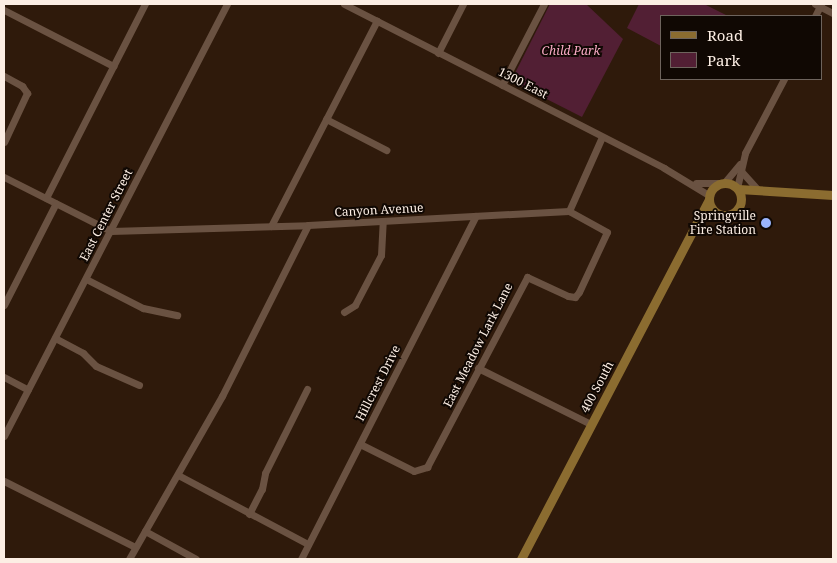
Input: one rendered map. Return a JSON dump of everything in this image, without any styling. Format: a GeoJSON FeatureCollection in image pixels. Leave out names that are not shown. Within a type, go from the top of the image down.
{"type":"FeatureCollection","features":[{"type":"Feature","properties":{"kind":"main road"},"geometry":{"type":"LineString","coordinates":[[721,214],[713,208],[710,198],[714,187],[723,183],[738,189],[833,195]]}},
{"type":"Feature","properties":{"kind":"main road"},"geometry":{"type":"LineString","coordinates":[[738,189],[739,205]]}},
{"type":"Feature","properties":{"kind":"main road"},"geometry":{"type":"LineString","coordinates":[[695,226],[710,216],[730,214],[759,189]]}},
{"type":"Feature","properties":{"kind":"main road","name":"400 South"},"geometry":{"type":"LineString","coordinates":[[522,559],[710,198]]}},
{"type":"Feature","properties":{"kind":"street"},"geometry":{"type":"LineString","coordinates":[[46,198],[145,4]]}},
{"type":"Feature","properties":{"kind":"street","name":"East Center Street"},"geometry":{"type":"LineString","coordinates":[[4,436],[227,4]]}},
{"type":"Feature","properties":{"kind":"street","name":"1300 East"},"geometry":{"type":"LineString","coordinates":[[344,4],[691,182],[710,198]]}},
{"type":"Feature","properties":{"kind":"street"},"geometry":{"type":"LineString","coordinates":[[438,53],[463,4]]}},
{"type":"Feature","properties":{"kind":"street"},"geometry":{"type":"LineString","coordinates":[[502,85],[544,4]]}},
{"type":"Feature","properties":{"kind":"street"},"geometry":{"type":"LineString","coordinates":[[819,5],[833,13]]}},
{"type":"Feature","properties":{"kind":"street"},"geometry":{"type":"LineString","coordinates":[[4,10],[113,66]]}},
{"type":"Feature","properties":{"kind":"street"},"geometry":{"type":"LineString","coordinates":[[272,226],[377,21]]}},
{"type":"Feature","properties":{"kind":"street"},"geometry":{"type":"LineString","coordinates":[[4,76],[22,86],[27,94],[4,142]]}},
{"type":"Feature","properties":{"kind":"street"},"geometry":{"type":"LineString","coordinates":[[723,183],[732,178],[742,162],[783,80]]}},
{"type":"Feature","properties":{"kind":"street"},"geometry":{"type":"LineString","coordinates":[[326,119],[386,150]]}},
{"type":"Feature","properties":{"kind":"street"},"geometry":{"type":"LineString","coordinates":[[569,211],[602,137]]}},
{"type":"Feature","properties":{"kind":"street"},"geometry":{"type":"LineString","coordinates":[[738,189],[742,162]]}},
{"type":"Feature","properties":{"kind":"street"},"geometry":{"type":"LineString","coordinates":[[741,171],[759,189]]}},
{"type":"Feature","properties":{"kind":"street"},"geometry":{"type":"LineString","coordinates":[[4,177],[111,231]]}},
{"type":"Feature","properties":{"kind":"street","name":"1300 East"},"geometry":{"type":"LineString","coordinates":[[691,182],[709,185],[723,183]]}},
{"type":"Feature","properties":{"kind":"street"},"geometry":{"type":"LineString","coordinates":[[4,305],[56,203]]}},
{"type":"Feature","properties":{"kind":"street","name":"Canyon Avenue"},"geometry":{"type":"LineString","coordinates":[[111,231],[308,225],[569,211]]}},
{"type":"Feature","properties":{"kind":"street","name":"East Meadow Lark Lane"},"geometry":{"type":"LineString","coordinates":[[360,444],[414,471],[427,467],[527,277],[568,296],[575,297],[579,292],[607,232],[569,211]]}},
{"type":"Feature","properties":{"kind":"street","name":"Hillcrest Drive"},"geometry":{"type":"LineString","coordinates":[[300,559],[476,216]]}},
{"type":"Feature","properties":{"kind":"street"},"geometry":{"type":"LineString","coordinates":[[344,312],[355,305],[381,255],[383,221]]}},
{"type":"Feature","properties":{"kind":"street"},"geometry":{"type":"LineString","coordinates":[[129,559],[222,396],[308,225]]}},
{"type":"Feature","properties":{"kind":"street"},"geometry":{"type":"LineString","coordinates":[[86,279],[142,308],[177,315]]}},
{"type":"Feature","properties":{"kind":"street"},"geometry":{"type":"LineString","coordinates":[[55,338],[83,352],[96,366],[139,386]]}},
{"type":"Feature","properties":{"kind":"street"},"geometry":{"type":"LineString","coordinates":[[478,368],[591,424]]}},
{"type":"Feature","properties":{"kind":"street"},"geometry":{"type":"LineString","coordinates":[[4,377],[28,390]]}},
{"type":"Feature","properties":{"kind":"street"},"geometry":{"type":"LineString","coordinates":[[249,514],[262,489],[264,473],[307,389]]}},
{"type":"Feature","properties":{"kind":"street"},"geometry":{"type":"LineString","coordinates":[[178,475],[308,544]]}},
{"type":"Feature","properties":{"kind":"street"},"geometry":{"type":"LineString","coordinates":[[4,481],[136,547]]}},
{"type":"Feature","properties":{"kind":"street"},"geometry":{"type":"LineString","coordinates":[[145,531],[196,559]]}},
{"type":"Feature","properties":{"kind":"green space","name":"Child Park"},"geometry":{"type":"Polygon","coordinates":[[[550,4],[586,4],[623,39],[582,117],[511,81],[550,4]]]}},
{"type":"Feature","properties":{"kind":"green space"},"geometry":{"type":"Polygon","coordinates":[[[639,4],[704,4],[726,15],[660,15],[660,45],[627,28],[639,4]]]}},
{"type":"Feature","properties":{"kind":"place","name":"Springville Fire Station"},"geometry":{"type":"Point","coordinates":[766,223]}}]}
